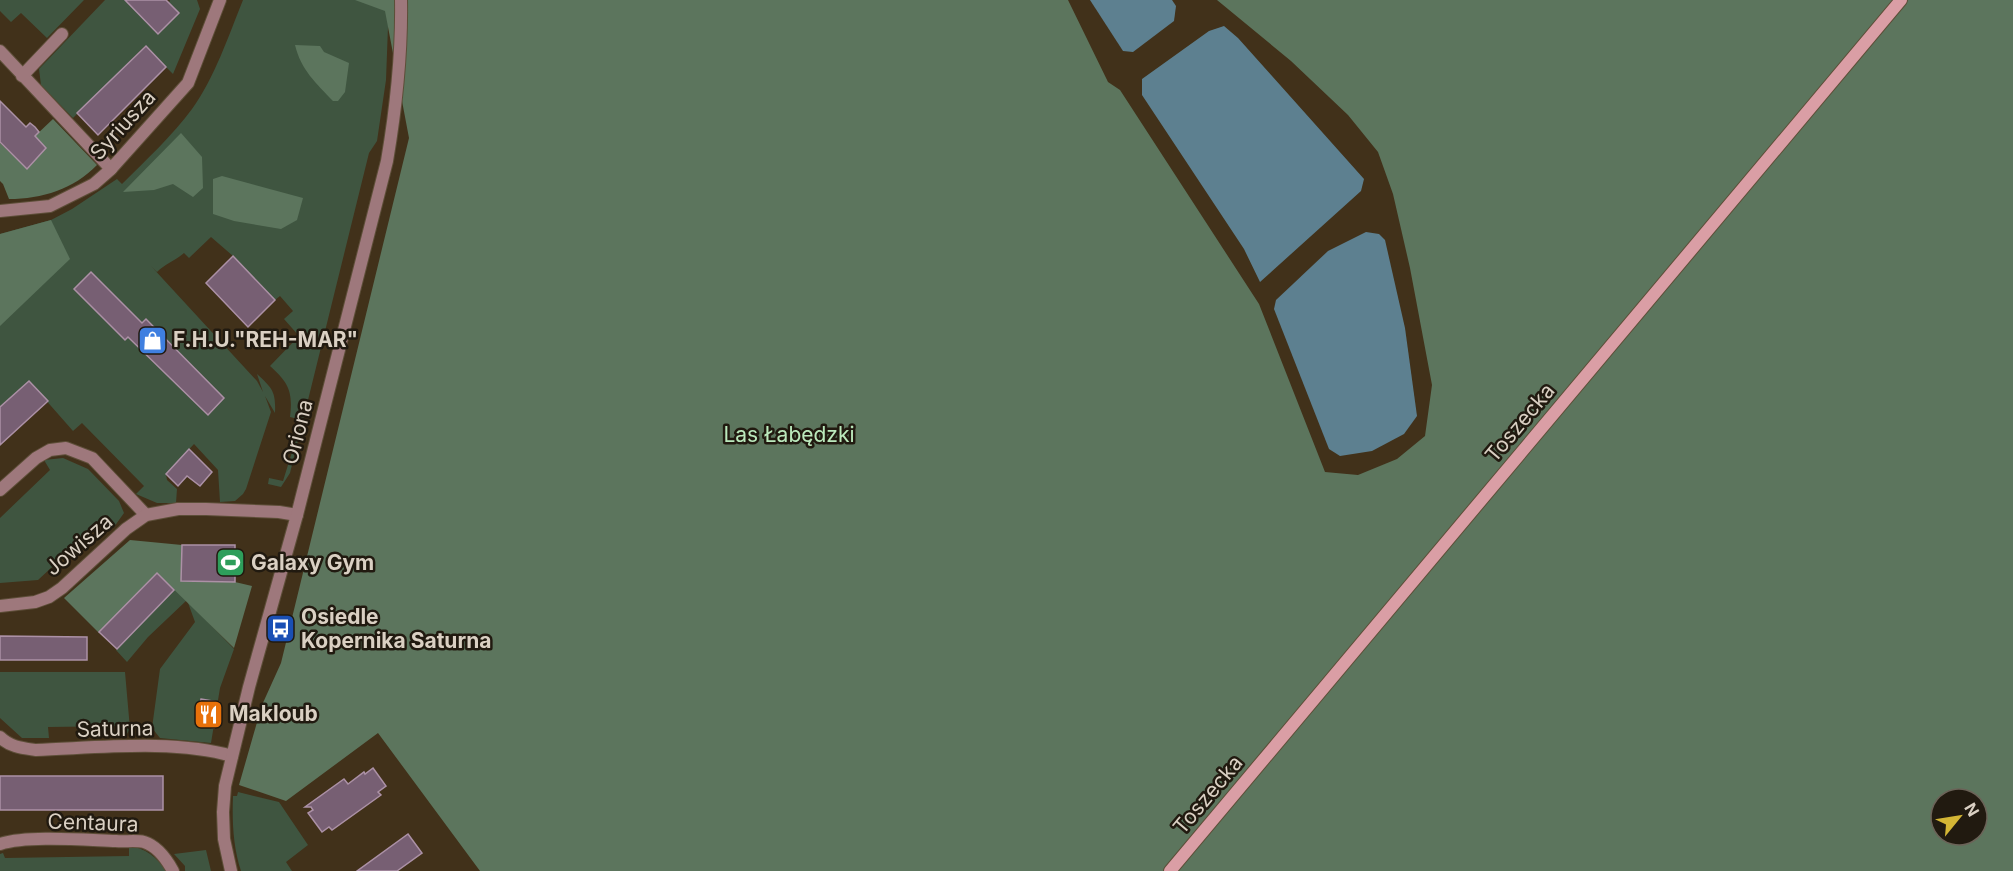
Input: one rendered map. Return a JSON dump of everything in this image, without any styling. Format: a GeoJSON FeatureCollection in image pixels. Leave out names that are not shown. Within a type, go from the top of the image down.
{"type":"FeatureCollection","features":[{"type":"Feature","properties":{"kind":"main road","name":"Toszecka"},"geometry":{"type":"LineString","coordinates":[[1170,871],[1901,0]]}},
{"type":"Feature","properties":{"kind":"street","name":"Syriusza"},"geometry":{"type":"LineString","coordinates":[[0,211],[50,206],[94,184],[111,169],[188,83],[220,0]]}},
{"type":"Feature","properties":{"kind":"street","name":"Oriona"},"geometry":{"type":"LineString","coordinates":[[231,871],[224,839],[225,786],[387,161],[400,68],[401,0]]}},
{"type":"Feature","properties":{"kind":"street"},"geometry":{"type":"LineString","coordinates":[[22,76],[62,34]]}},
{"type":"Feature","properties":{"kind":"street"},"geometry":{"type":"LineString","coordinates":[[0,51],[111,169]]}},
{"type":"Feature","properties":{"kind":"street","name":"Jowisza"},"geometry":{"type":"LineString","coordinates":[[0,490],[36,458],[50,450],[66,448],[92,458],[146,514]]}},
{"type":"Feature","properties":{"kind":"street","name":"Jowisza"},"geometry":{"type":"LineString","coordinates":[[0,606],[35,602],[49,597],[146,514],[178,509],[206,509],[279,512],[297,515]]}},
{"type":"Feature","properties":{"kind":"street","name":"Saturna"},"geometry":{"type":"LineString","coordinates":[[0,737],[6,743],[19,748],[36,750],[144,746],[215,751],[232,756]]}},
{"type":"Feature","properties":{"kind":"street","name":"Centaura"},"geometry":{"type":"LineString","coordinates":[[0,844],[9,841],[50,840],[144,842],[159,852],[173,871]]}},
{"type":"Feature","properties":{"kind":"green space"},"geometry":{"type":"Polygon","coordinates":[[[0,0],[84,0],[47,38],[21,13],[11,22],[0,11],[0,0]]]}},
{"type":"Feature","properties":{"kind":"green space"},"geometry":{"type":"Polygon","coordinates":[[[105,0],[125,0],[158,33],[170,0],[197,0],[200,9],[173,74],[145,46],[73,118],[41,85],[39,69],[105,0]]]}},
{"type":"Feature","properties":{"kind":"green space"},"geometry":{"type":"Polygon","coordinates":[[[243,0],[389,0],[386,80],[377,141],[369,153],[290,473],[281,487],[268,484],[269,478],[283,481],[302,420],[290,417],[291,401],[288,388],[270,366],[299,336],[284,319],[293,311],[280,296],[275,300],[233,256],[211,237],[189,258],[184,253],[157,272],[151,266],[257,381],[263,392],[257,374],[266,383],[274,395],[275,406],[275,413],[265,396],[271,412],[246,489],[235,501],[220,502],[218,470],[194,444],[166,474],[167,480],[177,489],[176,503],[157,503],[136,494],[144,486],[82,423],[73,431],[29,381],[0,407],[0,234],[51,220],[117,179],[122,184],[167,138],[200,97],[214,70],[243,0]],[[91,272],[74,289],[128,337],[208,415],[224,398],[146,320],[142,323],[91,272]]]}},
{"type":"Feature","properties":{"kind":"green space","name":"Las Łabędzki"},"geometry":{"type":"Polygon","coordinates":[[[355,0],[1068,0],[1108,82],[1120,90],[1259,304],[1325,472],[1358,475],[1397,459],[1425,436],[1432,385],[1410,268],[1393,194],[1378,152],[1348,115],[1291,61],[1217,0],[2013,0],[2013,871],[480,871],[378,733],[286,801],[239,785],[262,705],[281,663],[409,138],[385,11],[355,0]]]}},
{"type":"Feature","properties":{"kind":"green space"},"geometry":{"type":"Polygon","coordinates":[[[295,45],[320,46],[324,52],[349,63],[345,92],[338,101],[333,101],[310,76],[301,62],[295,45]]]}},
{"type":"Feature","properties":{"kind":"green space"},"geometry":{"type":"Polygon","coordinates":[[[53,119],[97,165],[78,180],[57,191],[21,199],[9,199],[0,181],[0,143],[27,169],[46,148],[35,136],[53,119]]]}},
{"type":"Feature","properties":{"kind":"green space"},"geometry":{"type":"Polygon","coordinates":[[[181,133],[202,157],[203,188],[193,197],[173,184],[154,190],[123,192],[181,133]]]}},
{"type":"Feature","properties":{"kind":"green space"},"geometry":{"type":"Polygon","coordinates":[[[222,176],[303,198],[297,220],[281,229],[234,221],[213,214],[213,179],[222,176]]]}},
{"type":"Feature","properties":{"kind":"green space"},"geometry":{"type":"Polygon","coordinates":[[[51,220],[70,259],[0,326],[0,234],[51,220]]]}},
{"type":"Feature","properties":{"kind":"green space"},"geometry":{"type":"Polygon","coordinates":[[[63,458],[88,469],[119,501],[124,513],[114,527],[105,518],[38,580],[0,583],[0,518],[50,470],[44,460],[63,458]]]}},
{"type":"Feature","properties":{"kind":"green space"},"geometry":{"type":"Polygon","coordinates":[[[130,540],[182,545],[182,581],[235,582],[252,586],[234,648],[157,573],[99,633],[64,598],[130,540]]]}},
{"type":"Feature","properties":{"kind":"green space"},"geometry":{"type":"Polygon","coordinates":[[[175,588],[187,600],[148,637],[127,662],[116,650],[175,588]]]}},
{"type":"Feature","properties":{"kind":"green space"},"geometry":{"type":"Polygon","coordinates":[[[187,601],[234,649],[220,688],[211,743],[160,738],[152,728],[160,669],[195,622],[187,601]]]}},
{"type":"Feature","properties":{"kind":"green space"},"geometry":{"type":"Polygon","coordinates":[[[0,672],[125,672],[130,729],[125,737],[124,726],[48,727],[49,738],[22,738],[0,718],[0,672]]]}},
{"type":"Feature","properties":{"kind":"green space"},"geometry":{"type":"Polygon","coordinates":[[[238,792],[279,802],[308,845],[286,862],[292,871],[241,871],[236,853],[233,824],[233,796],[237,796],[238,792]]]}},
{"type":"Feature","properties":{"kind":"green space"},"geometry":{"type":"Polygon","coordinates":[[[129,846],[150,854],[166,871],[0,871],[0,854],[3,853],[5,858],[129,856],[129,846]]]}},
{"type":"Feature","properties":{"kind":"green space"},"geometry":{"type":"Polygon","coordinates":[[[206,850],[211,871],[185,871],[185,866],[174,854],[206,850]]]}},
{"type":"Feature","properties":{"kind":"water"},"geometry":{"type":"Polygon","coordinates":[[[1090,0],[1172,0],[1176,6],[1174,21],[1133,52],[1123,51],[1090,0]]]}},
{"type":"Feature","properties":{"kind":"water"},"geometry":{"type":"Polygon","coordinates":[[[1224,26],[1238,38],[1364,179],[1361,191],[1260,282],[1244,249],[1142,95],[1142,79],[1209,31],[1224,26]]]}},
{"type":"Feature","properties":{"kind":"water"},"geometry":{"type":"Polygon","coordinates":[[[1366,232],[1379,234],[1385,240],[1405,328],[1417,416],[1404,434],[1372,451],[1340,456],[1329,449],[1274,309],[1276,300],[1328,251],[1366,232]]]}},
{"type":"Feature","properties":{"kind":"building"},"geometry":{"type":"Polygon","coordinates":[[[125,0],[166,0],[179,13],[158,34],[125,0]]]}},
{"type":"Feature","properties":{"kind":"building"},"geometry":{"type":"Polygon","coordinates":[[[146,46],[166,67],[98,135],[77,113],[146,46]]]}},
{"type":"Feature","properties":{"kind":"building"},"geometry":{"type":"Polygon","coordinates":[[[0,101],[26,127],[30,123],[35,127],[39,132],[35,136],[46,148],[27,169],[0,142],[0,101]]]}},
{"type":"Feature","properties":{"kind":"building"},"geometry":{"type":"Polygon","coordinates":[[[233,256],[275,300],[248,327],[206,283],[233,256]]]}},
{"type":"Feature","properties":{"kind":"building"},"geometry":{"type":"Polygon","coordinates":[[[91,272],[142,323],[146,319],[224,398],[208,415],[128,337],[125,340],[74,289],[91,272]]]}},
{"type":"Feature","properties":{"kind":"building"},"geometry":{"type":"Polygon","coordinates":[[[29,381],[48,401],[0,445],[0,407],[29,381]]]}},
{"type":"Feature","properties":{"kind":"building"},"geometry":{"type":"Polygon","coordinates":[[[189,449],[212,472],[200,486],[187,476],[178,486],[166,474],[189,449]]]}},
{"type":"Feature","properties":{"kind":"building"},"geometry":{"type":"Polygon","coordinates":[[[182,545],[235,545],[235,582],[181,581],[182,545]]]}},
{"type":"Feature","properties":{"kind":"building"},"geometry":{"type":"Polygon","coordinates":[[[157,573],[174,590],[117,649],[99,632],[157,573]]]}},
{"type":"Feature","properties":{"kind":"building"},"geometry":{"type":"Polygon","coordinates":[[[0,636],[87,637],[87,660],[0,660],[0,636]]]}},
{"type":"Feature","properties":{"kind":"building","name":"Makloub"},"geometry":{"type":"Polygon","coordinates":[[[201,699],[219,702],[214,728],[196,725],[201,699]]]}},
{"type":"Feature","properties":{"kind":"building"},"geometry":{"type":"Polygon","coordinates":[[[373,768],[386,786],[378,792],[381,795],[332,830],[329,827],[322,832],[308,813],[313,810],[311,807],[305,807],[344,779],[348,784],[373,768]]]}},
{"type":"Feature","properties":{"kind":"building"},"geometry":{"type":"Polygon","coordinates":[[[0,776],[163,776],[163,810],[0,810],[0,776]]]}},
{"type":"Feature","properties":{"kind":"building"},"geometry":{"type":"Polygon","coordinates":[[[408,834],[422,853],[397,871],[357,871],[408,834]]]}},
{"type":"Feature","properties":{"kind":"place","name":"F.H.U.\"REH-MAR\""},"geometry":{"type":"Point","coordinates":[152,340]}},
{"type":"Feature","properties":{"kind":"place","name":"Galaxy Gym"},"geometry":{"type":"Point","coordinates":[230,563]}},
{"type":"Feature","properties":{"kind":"place","name":"Osiedle Kopernika Saturna"},"geometry":{"type":"Point","coordinates":[280,629]}},
{"type":"Feature","properties":{"kind":"place","name":"Makloub"},"geometry":{"type":"Point","coordinates":[208,714]}}]}
